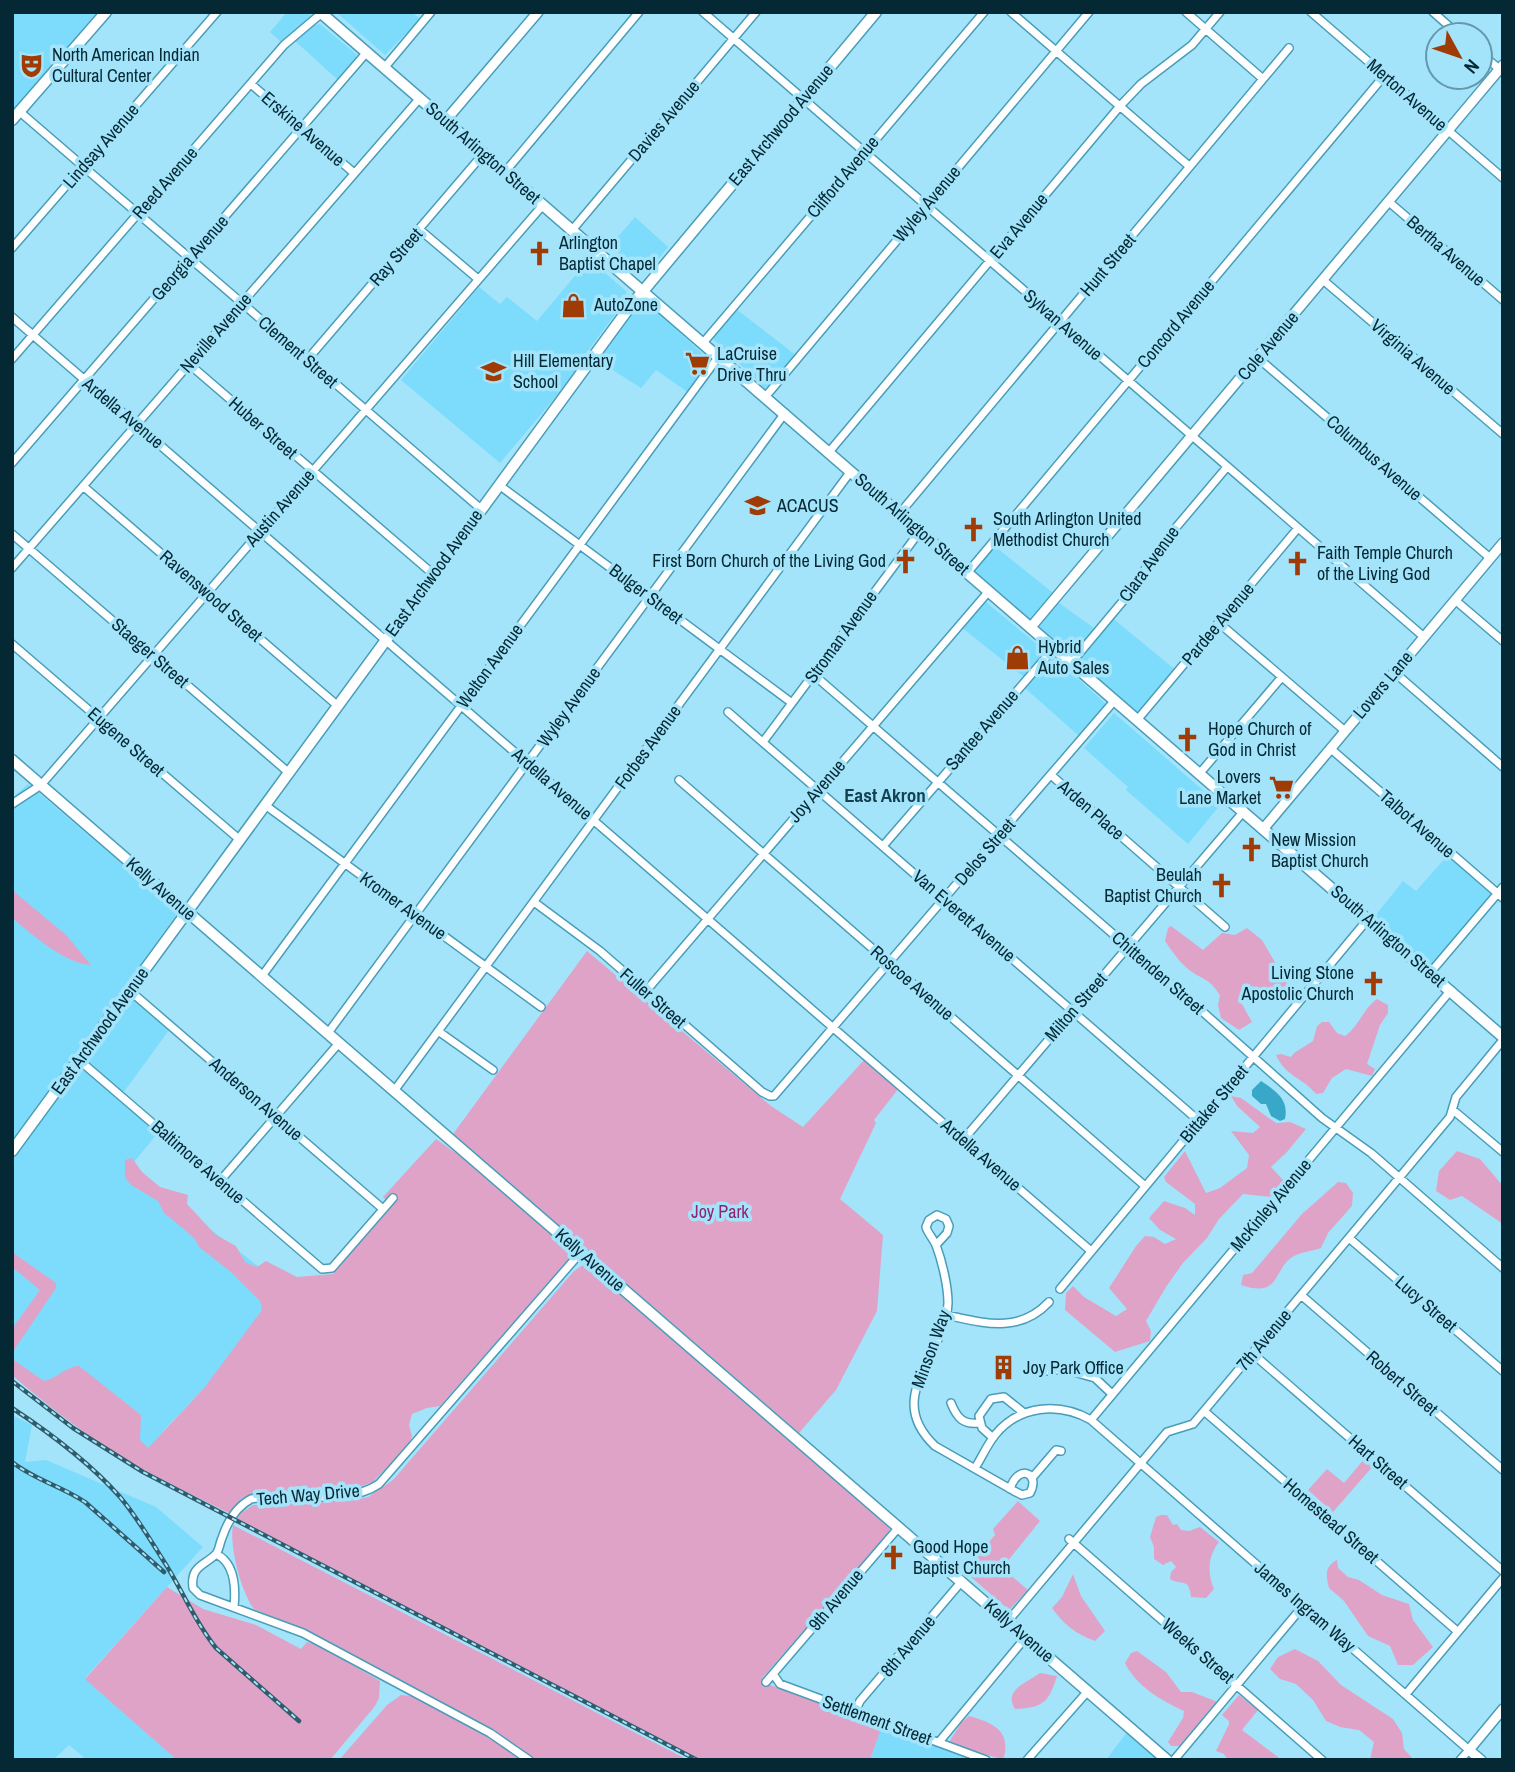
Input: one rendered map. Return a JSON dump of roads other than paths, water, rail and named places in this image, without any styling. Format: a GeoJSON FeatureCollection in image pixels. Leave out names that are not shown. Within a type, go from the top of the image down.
{"type":"FeatureCollection","features":[{"type":"Feature","properties":{"kind":"main road"},"geometry":{"type":"LineString","coordinates":[[12,120],[106,12]]}},
{"type":"Feature","properties":{"kind":"main road","name":"East Archwood Avenue"},"geometry":{"type":"LineString","coordinates":[[12,1151],[643,291],[876,12]]}},
{"type":"Feature","properties":{"kind":"main road","name":"South Arlington Street"},"geometry":{"type":"LineString","coordinates":[[322,13],[1451,990],[1503,1038]]}},
{"type":"Feature","properties":{"kind":"main road","name":"Kelly Avenue"},"geometry":{"type":"LineString","coordinates":[[12,760],[1167,1760]]}},
{"type":"Feature","properties":{"kind":"street","name":"Lindsay Avenue"},"geometry":{"type":"LineString","coordinates":[[12,248],[217,12]]}},
{"type":"Feature","properties":{"kind":"street"},"geometry":{"type":"LineString","coordinates":[[384,66],[430,12]]}},
{"type":"Feature","properties":{"kind":"street"},"geometry":{"type":"LineString","coordinates":[[446,120],[538,12]]}},
{"type":"Feature","properties":{"kind":"street"},"geometry":{"type":"LineString","coordinates":[[505,172],[639,12]]}},
{"type":"Feature","properties":{"kind":"street","name":"Sylvan Avenue"},"geometry":{"type":"LineString","coordinates":[[703,12],[1424,636]]}},
{"type":"Feature","properties":{"kind":"street","name":"Davies Avenue"},"geometry":{"type":"LineString","coordinates":[[573,229],[755,12]]}},
{"type":"Feature","properties":{"kind":"street","name":"Clifford Avenue"},"geometry":{"type":"LineString","coordinates":[[704,343],[984,12]]}},
{"type":"Feature","properties":{"kind":"street"},"geometry":{"type":"LineString","coordinates":[[1011,12],[1189,166]]}},
{"type":"Feature","properties":{"kind":"street","name":"Wyley Avenue"},"geometry":{"type":"LineString","coordinates":[[766,396],[1089,12]]}},
{"type":"Feature","properties":{"kind":"street"},"geometry":{"type":"LineString","coordinates":[[1186,12],[1263,79]]}},
{"type":"Feature","properties":{"kind":"street","name":"Eva Avenue"},"geometry":{"type":"LineString","coordinates":[[829,452],[1120,106],[1141,84],[1184,52],[1220,12]]}},
{"type":"Feature","properties":{"kind":"street","name":"Merton Avenue"},"geometry":{"type":"LineString","coordinates":[[1311,12],[1503,178]]}},
{"type":"Feature","properties":{"kind":"street","name":"Reed Avenue"},"geometry":{"type":"LineString","coordinates":[[12,359],[284,45],[322,13]]}},
{"type":"Feature","properties":{"kind":"street","name":"Hunt Street"},"geometry":{"type":"LineString","coordinates":[[900,513],[1289,48]]}},
{"type":"Feature","properties":{"kind":"street","name":"Georgia Avenue"},"geometry":{"type":"LineString","coordinates":[[12,463],[367,52]]}},
{"type":"Feature","properties":{"kind":"street","name":"Cole Avenue"},"geometry":{"type":"LineString","coordinates":[[1031,627],[1502,69]]}},
{"type":"Feature","properties":{"kind":"street","name":"Concord Avenue"},"geometry":{"type":"LineString","coordinates":[[968,572],[1384,76]]}},
{"type":"Feature","properties":{"kind":"street","name":"Erskine Avenue"},"geometry":{"type":"LineString","coordinates":[[251,84],[354,173]]}},
{"type":"Feature","properties":{"kind":"street","name":"Neville Avenue"},"geometry":{"type":"LineString","coordinates":[[12,568],[419,98]]}},
{"type":"Feature","properties":{"kind":"street","name":"Clement Street"},"geometry":{"type":"LineString","coordinates":[[20,112],[481,509]]}},
{"type":"Feature","properties":{"kind":"street","name":"Ray Street"},"geometry":{"type":"LineString","coordinates":[[307,360],[484,153]]}},
{"type":"Feature","properties":{"kind":"street","name":"Bertha Avenue"},"geometry":{"type":"LineString","coordinates":[[1389,202],[1503,300]]}},
{"type":"Feature","properties":{"kind":"street","name":"Austin Avenue"},"geometry":{"type":"LineString","coordinates":[[12,804],[41,785],[542,205]]}},
{"type":"Feature","properties":{"kind":"street"},"geometry":{"type":"LineString","coordinates":[[419,229],[478,279]]}},
{"type":"Feature","properties":{"kind":"street","name":"Virginia Avenue"},"geometry":{"type":"LineString","coordinates":[[1323,279],[1503,434]]}},
{"type":"Feature","properties":{"kind":"street","name":"Ardella Avenue"},"geometry":{"type":"LineString","coordinates":[[12,317],[1091,1251]]}},
{"type":"Feature","properties":{"kind":"street","name":"Welton Avenue"},"geometry":{"type":"LineString","coordinates":[[262,976],[719,356]]}},
{"type":"Feature","properties":{"kind":"street","name":"Columbus Avenue"},"geometry":{"type":"LineString","coordinates":[[1258,358],[1490,558]]}},
{"type":"Feature","properties":{"kind":"street","name":"Huber Street"},"geometry":{"type":"LineString","coordinates":[[189,364],[433,574]]}},
{"type":"Feature","properties":{"kind":"street","name":"Wyley Avenue"},"geometry":{"type":"LineString","coordinates":[[328,1033],[785,414]]}},
{"type":"Feature","properties":{"kind":"street","name":"Clara Avenue"},"geometry":{"type":"LineString","coordinates":[[1072,662],[1133,589],[1157,550],[1227,467]]}},
{"type":"Feature","properties":{"kind":"street","name":"Forbes Avenue"},"geometry":{"type":"LineString","coordinates":[[394,1091],[851,471]]}},
{"type":"Feature","properties":{"kind":"street","name":"Bulger Street"},"geometry":{"type":"LineString","coordinates":[[499,485],[792,703]]}},
{"type":"Feature","properties":{"kind":"street","name":"Ravenswood Street"},"geometry":{"type":"LineString","coordinates":[[83,486],[338,705]]}},
{"type":"Feature","properties":{"kind":"street","name":"Pardee Avenue"},"geometry":{"type":"LineString","coordinates":[[1138,719],[1298,528]]}},
{"type":"Feature","properties":{"kind":"street","name":"Stroman Avenue"},"geometry":{"type":"LineString","coordinates":[[763,742],[920,531]]}},
{"type":"Feature","properties":{"kind":"street","name":"Staeger Street"},"geometry":{"type":"LineString","coordinates":[[12,534],[288,772]]}},
{"type":"Feature","properties":{"kind":"street","name":"Lovers Lane"},"geometry":{"type":"LineString","coordinates":[[1264,828],[1503,543]]}},
{"type":"Feature","properties":{"kind":"street","name":"Joy Avenue"},"geometry":{"type":"LineString","coordinates":[[646,991],[989,591]]}},
{"type":"Feature","properties":{"kind":"street"},"geometry":{"type":"LineString","coordinates":[[1455,600],[1503,641]]}},
{"type":"Feature","properties":{"kind":"street"},"geometry":{"type":"LineString","coordinates":[[1219,623],[1345,731]]}},
{"type":"Feature","properties":{"kind":"street","name":"Eugene Street"},"geometry":{"type":"LineString","coordinates":[[12,644],[240,840]]}},
{"type":"Feature","properties":{"kind":"street","name":"Santee Avenue"},"geometry":{"type":"LineString","coordinates":[[883,846],[1055,647]]}},
{"type":"Feature","properties":{"kind":"street"},"geometry":{"type":"LineString","coordinates":[[1394,672],[1503,767]]}},
{"type":"Feature","properties":{"kind":"street","name":"Chittenden Street"},"geometry":{"type":"LineString","coordinates":[[814,675],[1334,1128],[1371,1153],[1503,1268]]}},
{"type":"Feature","properties":{"kind":"street"},"geometry":{"type":"LineString","coordinates":[[1200,773],[1281,678]]}},
{"type":"Feature","properties":{"kind":"street","name":"Delos Street"},"geometry":{"type":"LineString","coordinates":[[770,1096],[782,1087],[1115,699]]}},
{"type":"Feature","properties":{"kind":"street","name":"Van Everett Avenue"},"geometry":{"type":"LineString","coordinates":[[728,712],[1199,1121]]}},
{"type":"Feature","properties":{"kind":"street","name":"Talbot Avenue"},"geometry":{"type":"LineString","coordinates":[[1331,749],[1501,893]]}},
{"type":"Feature","properties":{"kind":"street","name":"Arden Place"},"geometry":{"type":"LineString","coordinates":[[1051,775],[1225,927]]}},
{"type":"Feature","properties":{"kind":"street","name":"Roscoe Avenue"},"geometry":{"type":"LineString","coordinates":[[680,780],[1145,1186]]}},
{"type":"Feature","properties":{"kind":"street","name":"Kromer Avenue"},"geometry":{"type":"LineString","coordinates":[[265,805],[541,1007]]}},
{"type":"Feature","properties":{"kind":"street","name":"Milton Street"},"geometry":{"type":"LineString","coordinates":[[962,1140],[1244,811]]}},
{"type":"Feature","properties":{"kind":"street"},"geometry":{"type":"LineString","coordinates":[[1430,973],[1501,893]]}},
{"type":"Feature","properties":{"kind":"street","name":"Fuller Street"},"geometry":{"type":"LineString","coordinates":[[534,902],[584,939],[762,1092],[770,1096]]}},
{"type":"Feature","properties":{"kind":"street","name":"Bittaker Street"},"geometry":{"type":"LineString","coordinates":[[1059,1289],[1368,919]]}},
{"type":"Feature","properties":{"kind":"street","name":"Anderson Avenue"},"geometry":{"type":"LineString","coordinates":[[129,990],[383,1209]]}},
{"type":"Feature","properties":{"kind":"street","name":"McKinley Avenue"},"geometry":{"type":"LineString","coordinates":[[1091,1420],[1451,990]]}},
{"type":"Feature","properties":{"kind":"street"},"geometry":{"type":"LineString","coordinates":[[438,1031],[493,1070]]}},
{"type":"Feature","properties":{"kind":"street","name":"7th Avenue"},"geometry":{"type":"LineString","coordinates":[[1009,1621],[1072,1541],[1167,1432],[1193,1424],[1205,1412],[1398,1178],[1452,1110],[1456,1097],[1503,1038]]}},
{"type":"Feature","properties":{"kind":"street"},"geometry":{"type":"LineString","coordinates":[[220,1181],[339,1044]]}},
{"type":"Feature","properties":{"kind":"street","name":"Baltimore Avenue"},"geometry":{"type":"LineString","coordinates":[[79,1060],[316,1265],[327,1270],[332,1268],[383,1209]]}},
{"type":"Feature","properties":{"kind":"street"},"geometry":{"type":"LineString","coordinates":[[1452,1110],[1503,1152]]}},
{"type":"Feature","properties":{"kind":"street"},"geometry":{"type":"LineString","coordinates":[[383,1209],[393,1198]]}},
{"type":"Feature","properties":{"kind":"street","name":"Lucy Street"},"geometry":{"type":"LineString","coordinates":[[1349,1238],[1503,1371]]}},
{"type":"Feature","properties":{"kind":"street","name":"Minson Way"},"geometry":{"type":"LineString","coordinates":[[936,1245],[947,1286],[946,1315],[917,1382],[914,1399],[916,1415],[925,1435],[935,1446],[1010,1489]]}},
{"type":"Feature","properties":{"kind":"street","name":"Tech Way Drive"},"geometry":{"type":"LineString","coordinates":[[529,1760],[490,1733],[303,1633],[206,1598],[193,1588],[192,1579],[197,1569],[216,1554],[226,1528],[239,1507],[251,1499],[359,1493],[379,1484],[581,1252]]}},
{"type":"Feature","properties":{"kind":"street","name":"Robert Street"},"geometry":{"type":"LineString","coordinates":[[1301,1295],[1503,1470]]}},
{"type":"Feature","properties":{"kind":"street"},"geometry":{"type":"LineString","coordinates":[[946,1315],[1005,1325],[1033,1316],[1049,1302]]}},
{"type":"Feature","properties":{"kind":"street","name":"Hart Street"},"geometry":{"type":"LineString","coordinates":[[1253,1354],[1503,1571]]}},
{"type":"Feature","properties":{"kind":"street"},"geometry":{"type":"LineString","coordinates":[[1048,1371],[1063,1369],[1095,1378],[1112,1394]]}},
{"type":"Feature","properties":{"kind":"street"},"geometry":{"type":"LineString","coordinates":[[993,1438],[980,1423],[979,1416],[990,1399],[1010,1399],[1024,1413]]}},
{"type":"Feature","properties":{"kind":"street"},"geometry":{"type":"LineString","coordinates":[[951,1403],[959,1419],[965,1423],[980,1423]]}},
{"type":"Feature","properties":{"kind":"street"},"geometry":{"type":"LineString","coordinates":[[975,1468],[1005,1424],[1024,1413],[1041,1409],[1061,1409],[1091,1420],[1140,1465]]}},
{"type":"Feature","properties":{"kind":"street","name":"Homestead Street"},"geometry":{"type":"LineString","coordinates":[[1205,1412],[1457,1632]]}},
{"type":"Feature","properties":{"kind":"street"},"geometry":{"type":"LineString","coordinates":[[1032,1479],[1056,1450],[1061,1451]]}},
{"type":"Feature","properties":{"kind":"street","name":"James Ingram Way"},"geometry":{"type":"LineString","coordinates":[[1140,1465],[1469,1750]]}},
{"type":"Feature","properties":{"kind":"street"},"geometry":{"type":"LineString","coordinates":[[1024,1473],[1032,1479],[1034,1483],[1030,1493],[1022,1495],[1010,1489],[1012,1480],[1019,1474],[1024,1473]]}},
{"type":"Feature","properties":{"kind":"street","name":"9th Avenue"},"geometry":{"type":"LineString","coordinates":[[766,1682],[899,1527]]}},
{"type":"Feature","properties":{"kind":"street","name":"Weeks Street"},"geometry":{"type":"LineString","coordinates":[[1072,1541],[1322,1760]]}},
{"type":"Feature","properties":{"kind":"street"},"geometry":{"type":"LineString","coordinates":[[216,1554],[224,1558],[231,1567],[234,1606]]}},
{"type":"Feature","properties":{"kind":"street","name":"8th Avenue"},"geometry":{"type":"LineString","coordinates":[[855,1712],[860,1701],[962,1581]]}},
{"type":"Feature","properties":{"kind":"street"},"geometry":{"type":"LineString","coordinates":[[1406,1695],[1502,1581]]}},
{"type":"Feature","properties":{"kind":"street"},"geometry":{"type":"LineString","coordinates":[[1174,1760],[1303,1606]]}},
{"type":"Feature","properties":{"kind":"street"},"geometry":{"type":"LineString","coordinates":[[939,1742],[1026,1637]]}},
{"type":"Feature","properties":{"kind":"street","name":"Settlement Street"},"geometry":{"type":"LineString","coordinates":[[773,1674],[780,1684],[986,1760]]}},
{"type":"Feature","properties":{"kind":"street"},"geometry":{"type":"LineString","coordinates":[[1027,1760],[1088,1691]]}},
{"type":"Feature","properties":{"kind":"street"},"geometry":{"type":"LineString","coordinates":[[1460,1760],[1503,1709]]}},
{"type":"Feature","properties":{"kind":"street"},"geometry":{"type":"LineString","coordinates":[[1469,1750],[1481,1760]]}},
{"type":"Feature","properties":{"kind":"railway"},"geometry":{"type":"LineString","coordinates":[[12,1381],[73,1428],[143,1472],[697,1760]]}},
{"type":"Feature","properties":{"kind":"railway"},"geometry":{"type":"LineString","coordinates":[[12,1408],[69,1449],[120,1497],[148,1536],[216,1648],[299,1721]]}},
{"type":"Feature","properties":{"kind":"railway"},"geometry":{"type":"LineString","coordinates":[[12,1462],[85,1502],[164,1572]]}},
{"type":"Feature","properties":{"kind":"place","name":"North American Indian Cultural Center"},"geometry":{"type":"Point","coordinates":[32,65]}},
{"type":"Feature","properties":{"kind":"place","name":"Arlington Baptist Chapel"},"geometry":{"type":"Point","coordinates":[539,253]}},
{"type":"Feature","properties":{"kind":"place","name":"AutoZone"},"geometry":{"type":"Point","coordinates":[574,305]}},
{"type":"Feature","properties":{"kind":"place","name":"LaCruise Drive Thru"},"geometry":{"type":"Point","coordinates":[697,364]}},
{"type":"Feature","properties":{"kind":"place","name":"Hill Elementary School"},"geometry":{"type":"Point","coordinates":[493,371]}},
{"type":"Feature","properties":{"kind":"place","name":"ACACUS"},"geometry":{"type":"Point","coordinates":[757,506]}},
{"type":"Feature","properties":{"kind":"place","name":"South Arlington United Methodist Church"},"geometry":{"type":"Point","coordinates":[973,529]}},
{"type":"Feature","properties":{"kind":"place","name":"First Born Church of the Living God"},"geometry":{"type":"Point","coordinates":[906,561]}},
{"type":"Feature","properties":{"kind":"place","name":"Faith Temple Church of the Living God"},"geometry":{"type":"Point","coordinates":[1297,563]}},
{"type":"Feature","properties":{"kind":"place","name":"Hybrid Auto Sales"},"geometry":{"type":"Point","coordinates":[1018,657]}},
{"type":"Feature","properties":{"kind":"place","name":"Hope Church of God in Christ"},"geometry":{"type":"Point","coordinates":[1188,739]}},
{"type":"Feature","properties":{"kind":"place","name":"Lovers Lane Market"},"geometry":{"type":"Point","coordinates":[1281,787]}},
{"type":"Feature","properties":{"kind":"place","name":"New Mission Baptist Church"},"geometry":{"type":"Point","coordinates":[1251,850]}},
{"type":"Feature","properties":{"kind":"place","name":"Beulah Baptist Church"},"geometry":{"type":"Point","coordinates":[1222,885]}},
{"type":"Feature","properties":{"kind":"place","name":"Living Stone Apostolic Church"},"geometry":{"type":"Point","coordinates":[1374,983]}},
{"type":"Feature","properties":{"kind":"place","name":"Joy Park Office"},"geometry":{"type":"Point","coordinates":[1003,1368]}},
{"type":"Feature","properties":{"kind":"place","name":"Good Hope Baptist Church"},"geometry":{"type":"Point","coordinates":[893,1557]}},
{"type":"Feature","properties":{"kind":"district","name":"East Akron"},"geometry":{"type":"Point","coordinates":[885,795]}},
{"type":"Feature","properties":{"kind":"park label","name":"Joy Park"},"geometry":{"type":"Point","coordinates":[720,1212]}}]}
